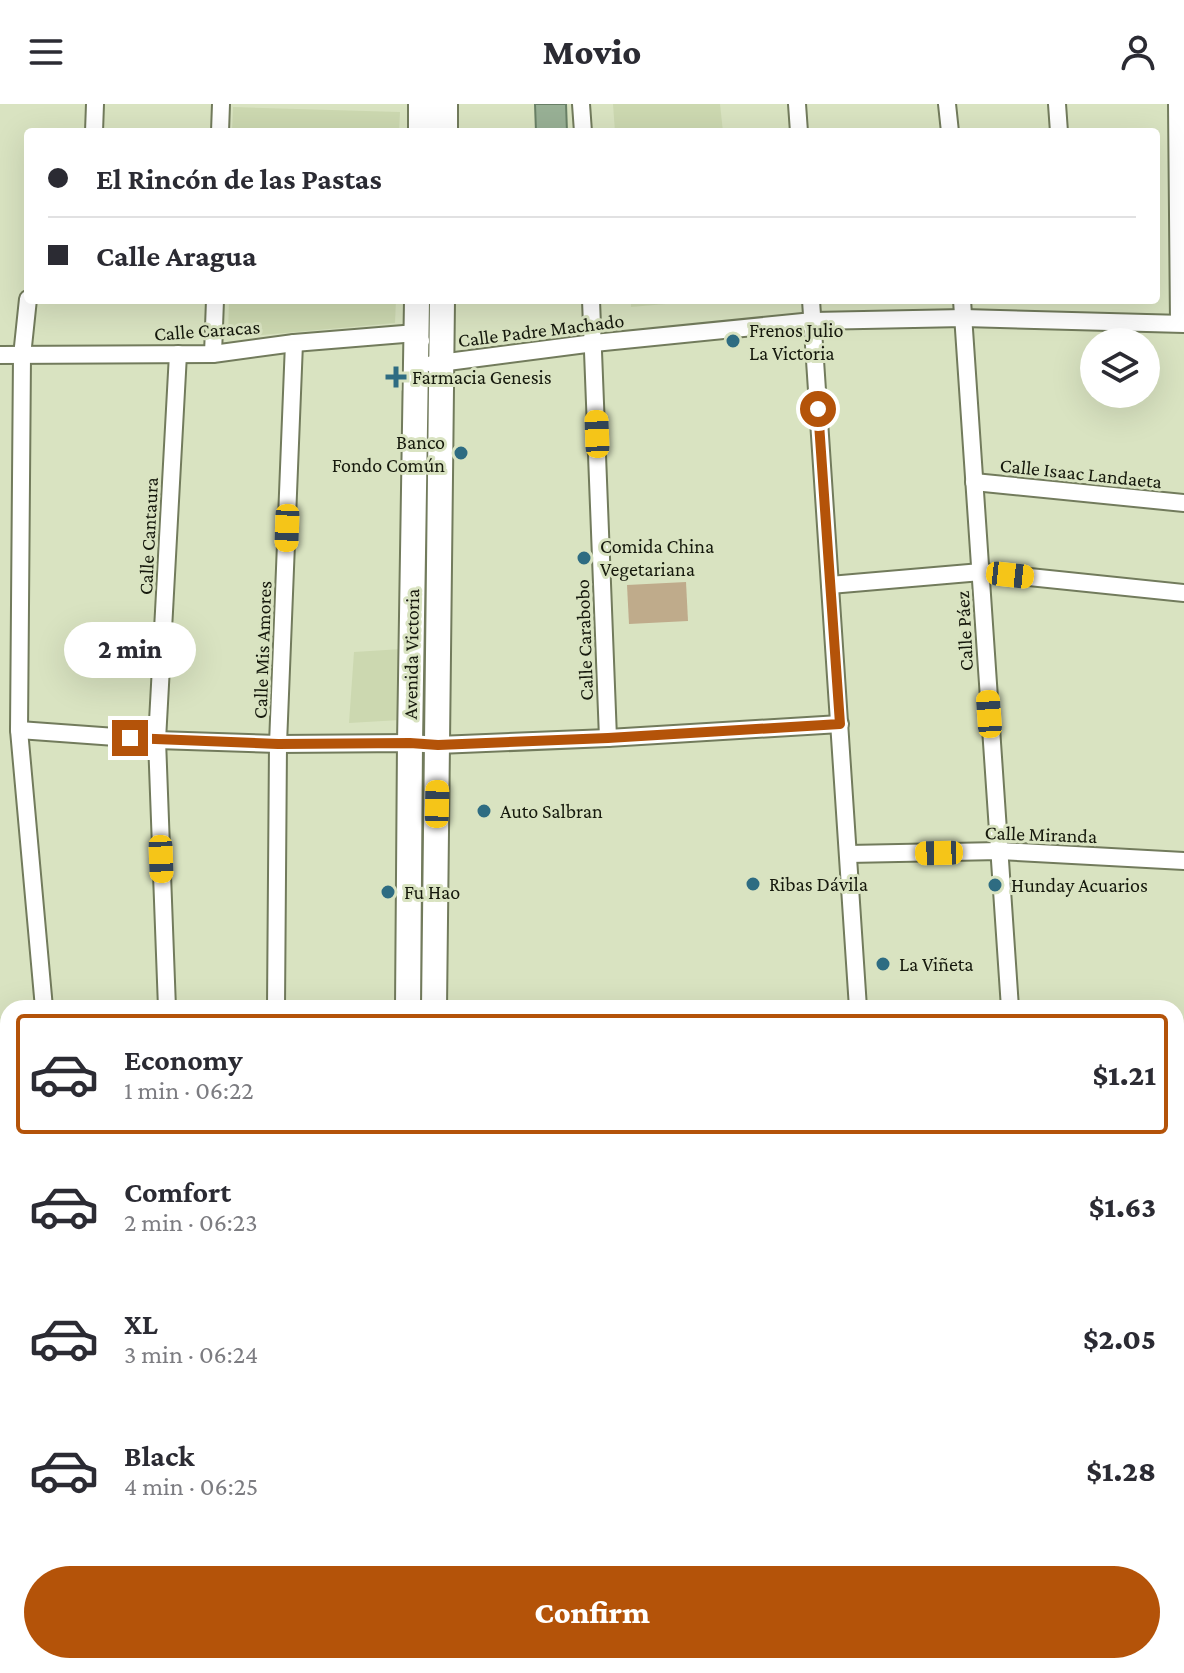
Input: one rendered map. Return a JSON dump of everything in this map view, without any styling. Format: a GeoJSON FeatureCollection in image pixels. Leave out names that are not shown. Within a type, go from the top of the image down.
{"type":"FeatureCollection","features":[{"type":"Feature","properties":{"kind":"main road"},"geometry":{"type":"LineString","coordinates":[[421,104],[421,128]]}},
{"type":"Feature","properties":{"kind":"main road"},"geometry":{"type":"LineString","coordinates":[[445,104],[445,128]]}},
{"type":"Feature","properties":{"kind":"main road","name":"Avenida Victoria"},"geometry":{"type":"LineString","coordinates":[[417,304],[416,333],[429,365],[438,745],[434,1000]]}},
{"type":"Feature","properties":{"kind":"main road","name":"Avenida Victoria"},"geometry":{"type":"LineString","coordinates":[[408,1000],[410,743],[429,365],[441,304]]}},
{"type":"Feature","properties":{"kind":"street"},"geometry":{"type":"LineString","coordinates":[[94,128],[95,104]]}},
{"type":"Feature","properties":{"kind":"street"},"geometry":{"type":"LineString","coordinates":[[220,128],[221,104]]}},
{"type":"Feature","properties":{"kind":"street"},"geometry":{"type":"LineString","coordinates":[[581,104],[583,128]]}},
{"type":"Feature","properties":{"kind":"street"},"geometry":{"type":"LineString","coordinates":[[797,104],[799,128]]}},
{"type":"Feature","properties":{"kind":"street"},"geometry":{"type":"LineString","coordinates":[[947,104],[950,128]]}},
{"type":"Feature","properties":{"kind":"street"},"geometry":{"type":"LineString","coordinates":[[1057,104],[1059,128]]}},
{"type":"Feature","properties":{"kind":"street"},"geometry":{"type":"LineString","coordinates":[[1177,104],[1181,159],[1182,324]]}},
{"type":"Feature","properties":{"kind":"street"},"geometry":{"type":"LineString","coordinates":[[27,304],[22,356],[19,730],[43,1000]]}},
{"type":"Feature","properties":{"kind":"street"},"geometry":{"type":"LineString","coordinates":[[213,354],[215,304]]}},
{"type":"Feature","properties":{"kind":"street","name":"Calle Carabobo"},"geometry":{"type":"LineString","coordinates":[[591,304],[608,738]]}},
{"type":"Feature","properties":{"kind":"street"},"geometry":{"type":"LineString","coordinates":[[811,304],[857,1000]]}},
{"type":"Feature","properties":{"kind":"street","name":"Calle Páez"},"geometry":{"type":"LineString","coordinates":[[962,304],[1009,1000]]}},
{"type":"Feature","properties":{"kind":"street","name":"Calle Padre Machado"},"geometry":{"type":"LineString","coordinates":[[429,365],[594,343],[813,321],[964,318],[1182,324]]}},
{"type":"Feature","properties":{"kind":"street","name":"Calle Caracas"},"geometry":{"type":"LineString","coordinates":[[0,355],[213,354],[294,343],[416,333]]}},
{"type":"Feature","properties":{"kind":"street","name":"Calle Mis Amores"},"geometry":{"type":"LineString","coordinates":[[276,1000],[278,744],[294,343]]}},
{"type":"Feature","properties":{"kind":"street","name":"Calle Cantaura"},"geometry":{"type":"LineString","coordinates":[[167,1000],[157,740],[178,354]]}},
{"type":"Feature","properties":{"kind":"street","name":"Calle Isaac Landaeta"},"geometry":{"type":"LineString","coordinates":[[974,482],[1184,503]]}},
{"type":"Feature","properties":{"kind":"street"},"geometry":{"type":"LineString","coordinates":[[830,585],[981,572],[1184,593]]}},
{"type":"Feature","properties":{"kind":"street"},"geometry":{"type":"LineString","coordinates":[[19,730],[157,740],[438,745],[840,724]]}},
{"type":"Feature","properties":{"kind":"street","name":"Calle Miranda"},"geometry":{"type":"LineString","coordinates":[[848,854],[1000,851],[1184,861]]}},
{"type":"Feature","properties":{"kind":"shaded area"},"geometry":{"type":"Polygon","coordinates":[[[613,104],[720,104],[723,128],[615,128],[613,104]]]}},
{"type":"Feature","properties":{"kind":"shaded area"},"geometry":{"type":"Polygon","coordinates":[[[233,107],[400,112],[399,128],[232,128],[233,107]]]}},
{"type":"Feature","properties":{"kind":"shaded area"},"geometry":{"type":"Polygon","coordinates":[[[229,304],[396,304],[395,323],[228,338],[229,304]]]}},
{"type":"Feature","properties":{"kind":"shaded area"},"geometry":{"type":"Polygon","coordinates":[[[631,304],[666,304],[631,307],[631,304]]]}},
{"type":"Feature","properties":{"kind":"shaded area"},"geometry":{"type":"Polygon","coordinates":[[[686,582],[688,621],[629,624],[627,585],[686,582]]]}},
{"type":"Feature","properties":{"kind":"shaded area"},"geometry":{"type":"Polygon","coordinates":[[[402,649],[400,720],[349,723],[354,652],[402,649]]]}},
{"type":"Feature","properties":{"kind":"building"},"geometry":{"type":"Polygon","coordinates":[[[535,104],[566,104],[567,128],[536,128],[535,104]]]}},
{"type":"Feature","properties":{"kind":"place","name":"Frenos Julio La Victoria"},"geometry":{"type":"Point","coordinates":[733,341]}},
{"type":"Feature","properties":{"kind":"place","name":"Farmacia Genesis"},"geometry":{"type":"Point","coordinates":[396,377]}},
{"type":"Feature","properties":{"kind":"place","name":"Banco Fondo Común"},"geometry":{"type":"Point","coordinates":[461,453]}},
{"type":"Feature","properties":{"kind":"place","name":"Comida China Vegetariana"},"geometry":{"type":"Point","coordinates":[584,558]}},
{"type":"Feature","properties":{"kind":"place","name":"Auto Salbran"},"geometry":{"type":"Point","coordinates":[484,811]}},
{"type":"Feature","properties":{"kind":"place","name":"Ribas Dávila"},"geometry":{"type":"Point","coordinates":[753,884]}},
{"type":"Feature","properties":{"kind":"place","name":"Hunday Acuarios"},"geometry":{"type":"Point","coordinates":[995,885]}},
{"type":"Feature","properties":{"kind":"place","name":"Fu Hao"},"geometry":{"type":"Point","coordinates":[388,892]}},
{"type":"Feature","properties":{"kind":"place","name":"La Viñeta"},"geometry":{"type":"Point","coordinates":[883,964]}},
{"type":"Feature","properties":{"kind":"route"},"geometry":{"type":"LineString","coordinates":[[130,738],[278,744],[438,745],[840,724],[818,409]]}}]}
